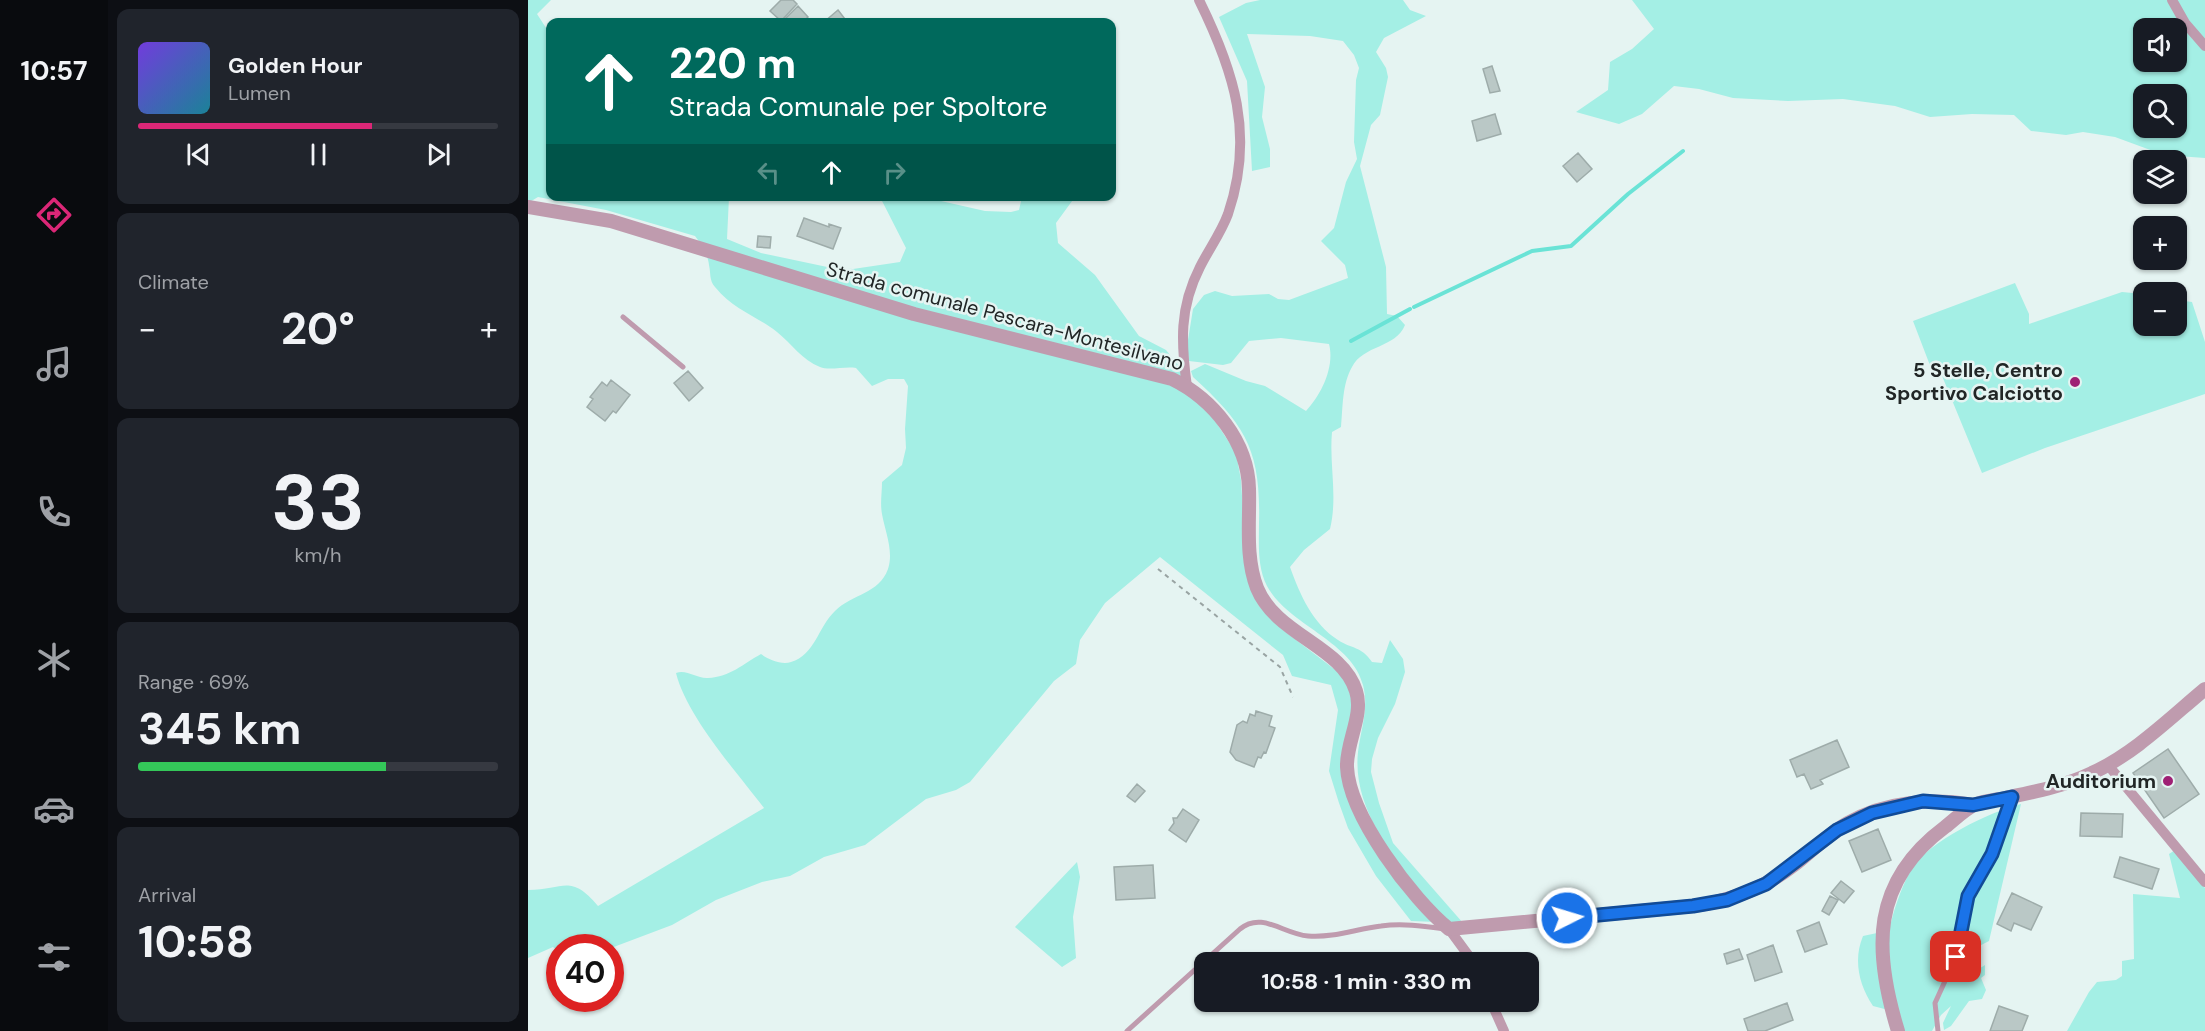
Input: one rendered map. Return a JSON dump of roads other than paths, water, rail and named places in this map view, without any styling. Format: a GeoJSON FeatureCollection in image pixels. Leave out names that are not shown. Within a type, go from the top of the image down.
{"type":"FeatureCollection","features":[{"type":"Feature","properties":{"kind":"street"},"geometry":{"type":"LineString","coordinates":[[1187,387],[1181,344],[1184,316],[1199,268],[1227,215],[1236,181],[1241,142],[1240,111],[1232,75],[1199,0]]}},
{"type":"Feature","properties":{"kind":"street"},"geometry":{"type":"LineString","coordinates":[[2172,0],[2185,23],[2205,46]]}},
{"type":"Feature","properties":{"kind":"street","name":"Strada comunale Pescara-Montesilvano"},"geometry":{"type":"LineString","coordinates":[[528,207],[611,221],[914,314],[1153,374],[1187,387],[1199,395],[1225,424],[1242,455],[1249,488],[1251,562],[1261,597],[1285,624],[1349,675],[1356,690],[1357,709],[1348,746],[1347,767],[1351,790],[1360,812],[1410,890],[1449,929]]}},
{"type":"Feature","properties":{"kind":"street"},"geometry":{"type":"LineString","coordinates":[[1449,929],[1693,906],[1727,900],[1766,884],[1837,830],[1860,818],[1923,801],[1973,805],[2070,782],[2108,765],[2205,689]]}},
{"type":"Feature","properties":{"kind":"street"},"geometry":{"type":"LineString","coordinates":[[2108,765],[2205,882]]}},
{"type":"Feature","properties":{"kind":"street"},"geometry":{"type":"LineString","coordinates":[[1898,1031],[1884,984],[1882,936],[1886,911],[1895,885],[1909,860],[1928,839],[1973,805]]}},
{"type":"Feature","properties":{"kind":"street"},"geometry":{"type":"LineString","coordinates":[[1449,929],[1466,952]]}},
{"type":"Feature","properties":{"kind":"street"},"geometry":{"type":"LineString","coordinates":[[1495,1012],[1504,1031]]}},
{"type":"Feature","properties":{"kind":"lane"},"geometry":{"type":"LineString","coordinates":[[623,317],[683,367]]}},
{"type":"Feature","properties":{"kind":"lane"},"geometry":{"type":"LineString","coordinates":[[1938,1031],[1935,1003],[1956,957],[1968,896],[1992,854],[2012,797]]}},
{"type":"Feature","properties":{"kind":"lane"},"geometry":{"type":"LineString","coordinates":[[1127,1031],[1240,928],[1252,921],[1261,920],[1282,931],[1308,936],[1338,935],[1391,925],[1449,929]]}},
{"type":"Feature","properties":{"kind":"waterway"},"geometry":{"type":"LineString","coordinates":[[1414,307],[1532,251],[1571,246],[1628,194],[1683,151]]}},
{"type":"Feature","properties":{"kind":"waterway"},"geometry":{"type":"LineString","coordinates":[[1351,341],[1410,309]]}},
{"type":"Feature","properties":{"kind":"place","name":"5 Stelle, Centro Sportivo Calciotto"},"geometry":{"type":"Point","coordinates":[2075,382]}},
{"type":"Feature","properties":{"kind":"place","name":"Auditorium"},"geometry":{"type":"Point","coordinates":[2168,781]}}]}
